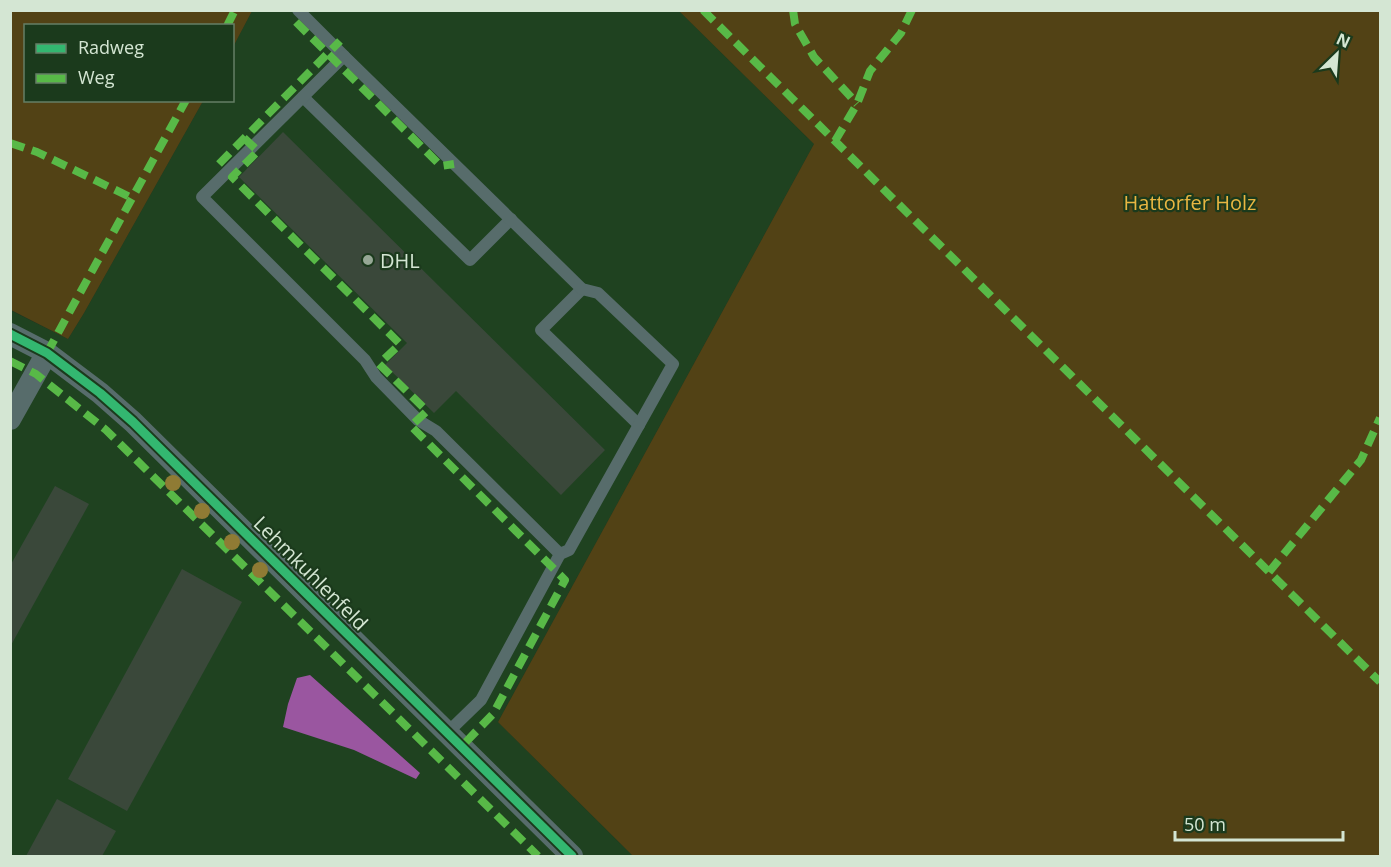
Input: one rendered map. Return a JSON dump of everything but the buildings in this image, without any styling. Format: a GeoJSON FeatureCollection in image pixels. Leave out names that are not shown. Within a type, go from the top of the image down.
{"type":"FeatureCollection","features":[{"type":"Feature","properties":{"kind":"street","name":"Lehmkuhlenfeld"},"geometry":{"type":"LineString","coordinates":[[10,334],[47,353],[100,393],[133,422],[572,856]]}},
{"type":"Feature","properties":{"kind":"street"},"geometry":{"type":"LineString","coordinates":[[10,419],[47,353]]}},
{"type":"Feature","properties":{"kind":"lane"},"geometry":{"type":"LineString","coordinates":[[298,10],[582,289],[598,293],[673,364],[569,550],[560,554],[481,700],[447,732]]}},
{"type":"Feature","properties":{"kind":"lane"},"geometry":{"type":"LineString","coordinates":[[344,56],[202,197],[365,360],[376,377],[418,420],[436,431],[560,554]]}},
{"type":"Feature","properties":{"kind":"lane"},"geometry":{"type":"LineString","coordinates":[[303,97],[470,260],[511,219]]}},
{"type":"Feature","properties":{"kind":"lane"},"geometry":{"type":"LineString","coordinates":[[582,289],[541,330],[639,425]]}},
{"type":"Feature","properties":{"kind":"shaded area"},"geometry":{"type":"Polygon","coordinates":[[[252,11],[679,11],[814,144],[498,722],[633,856],[11,856],[10,310],[68,339],[202,102],[234,102],[234,45],[252,11]]]}},
{"type":"Feature","properties":{"kind":"shaded area"},"geometry":{"type":"Polygon","coordinates":[[[310,675],[420,773],[416,779],[354,750],[283,727],[297,678],[310,675]]]}},
{"type":"Feature","properties":{"kind":"green space"},"geometry":{"type":"Polygon","coordinates":[[[10,11],[252,11],[234,45],[234,24],[24,24],[24,102],[202,102],[68,339],[11,310],[10,11]]]}},
{"type":"Feature","properties":{"kind":"green space","name":"Hattorfer Holz"},"geometry":{"type":"Polygon","coordinates":[[[679,11],[1380,11],[1380,856],[633,856],[498,722],[814,144],[679,11]]]}},
{"type":"Feature","properties":{"kind":"marked path"},"geometry":{"type":"LineString","coordinates":[[228,24],[235,10]]}},
{"type":"Feature","properties":{"kind":"marked path"},"geometry":{"type":"LineString","coordinates":[[703,10],[1380,682]]}},
{"type":"Feature","properties":{"kind":"marked path"},"geometry":{"type":"LineString","coordinates":[[793,10],[795,24],[814,57],[857,104]]}},
{"type":"Feature","properties":{"kind":"marked path"},"geometry":{"type":"LineString","coordinates":[[835,141],[857,104],[870,71],[901,33],[912,10]]}},
{"type":"Feature","properties":{"kind":"marked path"},"geometry":{"type":"LineString","coordinates":[[296,22],[441,166],[454,164]]}},
{"type":"Feature","properties":{"kind":"marked path"},"geometry":{"type":"LineString","coordinates":[[219,164],[340,41]]}},
{"type":"Feature","properties":{"kind":"marked path"},"geometry":{"type":"LineString","coordinates":[[47,353],[185,102]]}},
{"type":"Feature","properties":{"kind":"marked path"},"geometry":{"type":"LineString","coordinates":[[244,138],[258,151],[232,177],[400,344],[379,364],[427,411],[411,426],[565,580],[493,714],[461,747]]}},
{"type":"Feature","properties":{"kind":"marked path"},"geometry":{"type":"LineString","coordinates":[[10,143],[37,152],[132,198]]}},
{"type":"Feature","properties":{"kind":"marked path"},"geometry":{"type":"LineString","coordinates":[[10,361],[36,374],[106,430],[538,856]]}},
{"type":"Feature","properties":{"kind":"marked path"},"geometry":{"type":"LineString","coordinates":[[1269,572],[1361,460],[1380,418]]}},
{"type":"Feature","properties":{"kind":"cycle path"},"geometry":{"type":"LineString","coordinates":[[10,334],[47,353],[100,393],[133,422],[572,856]]}},
{"type":"Feature","properties":{"kind":"place","name":"DHL"},"geometry":{"type":"Point","coordinates":[368,260]}}]}
